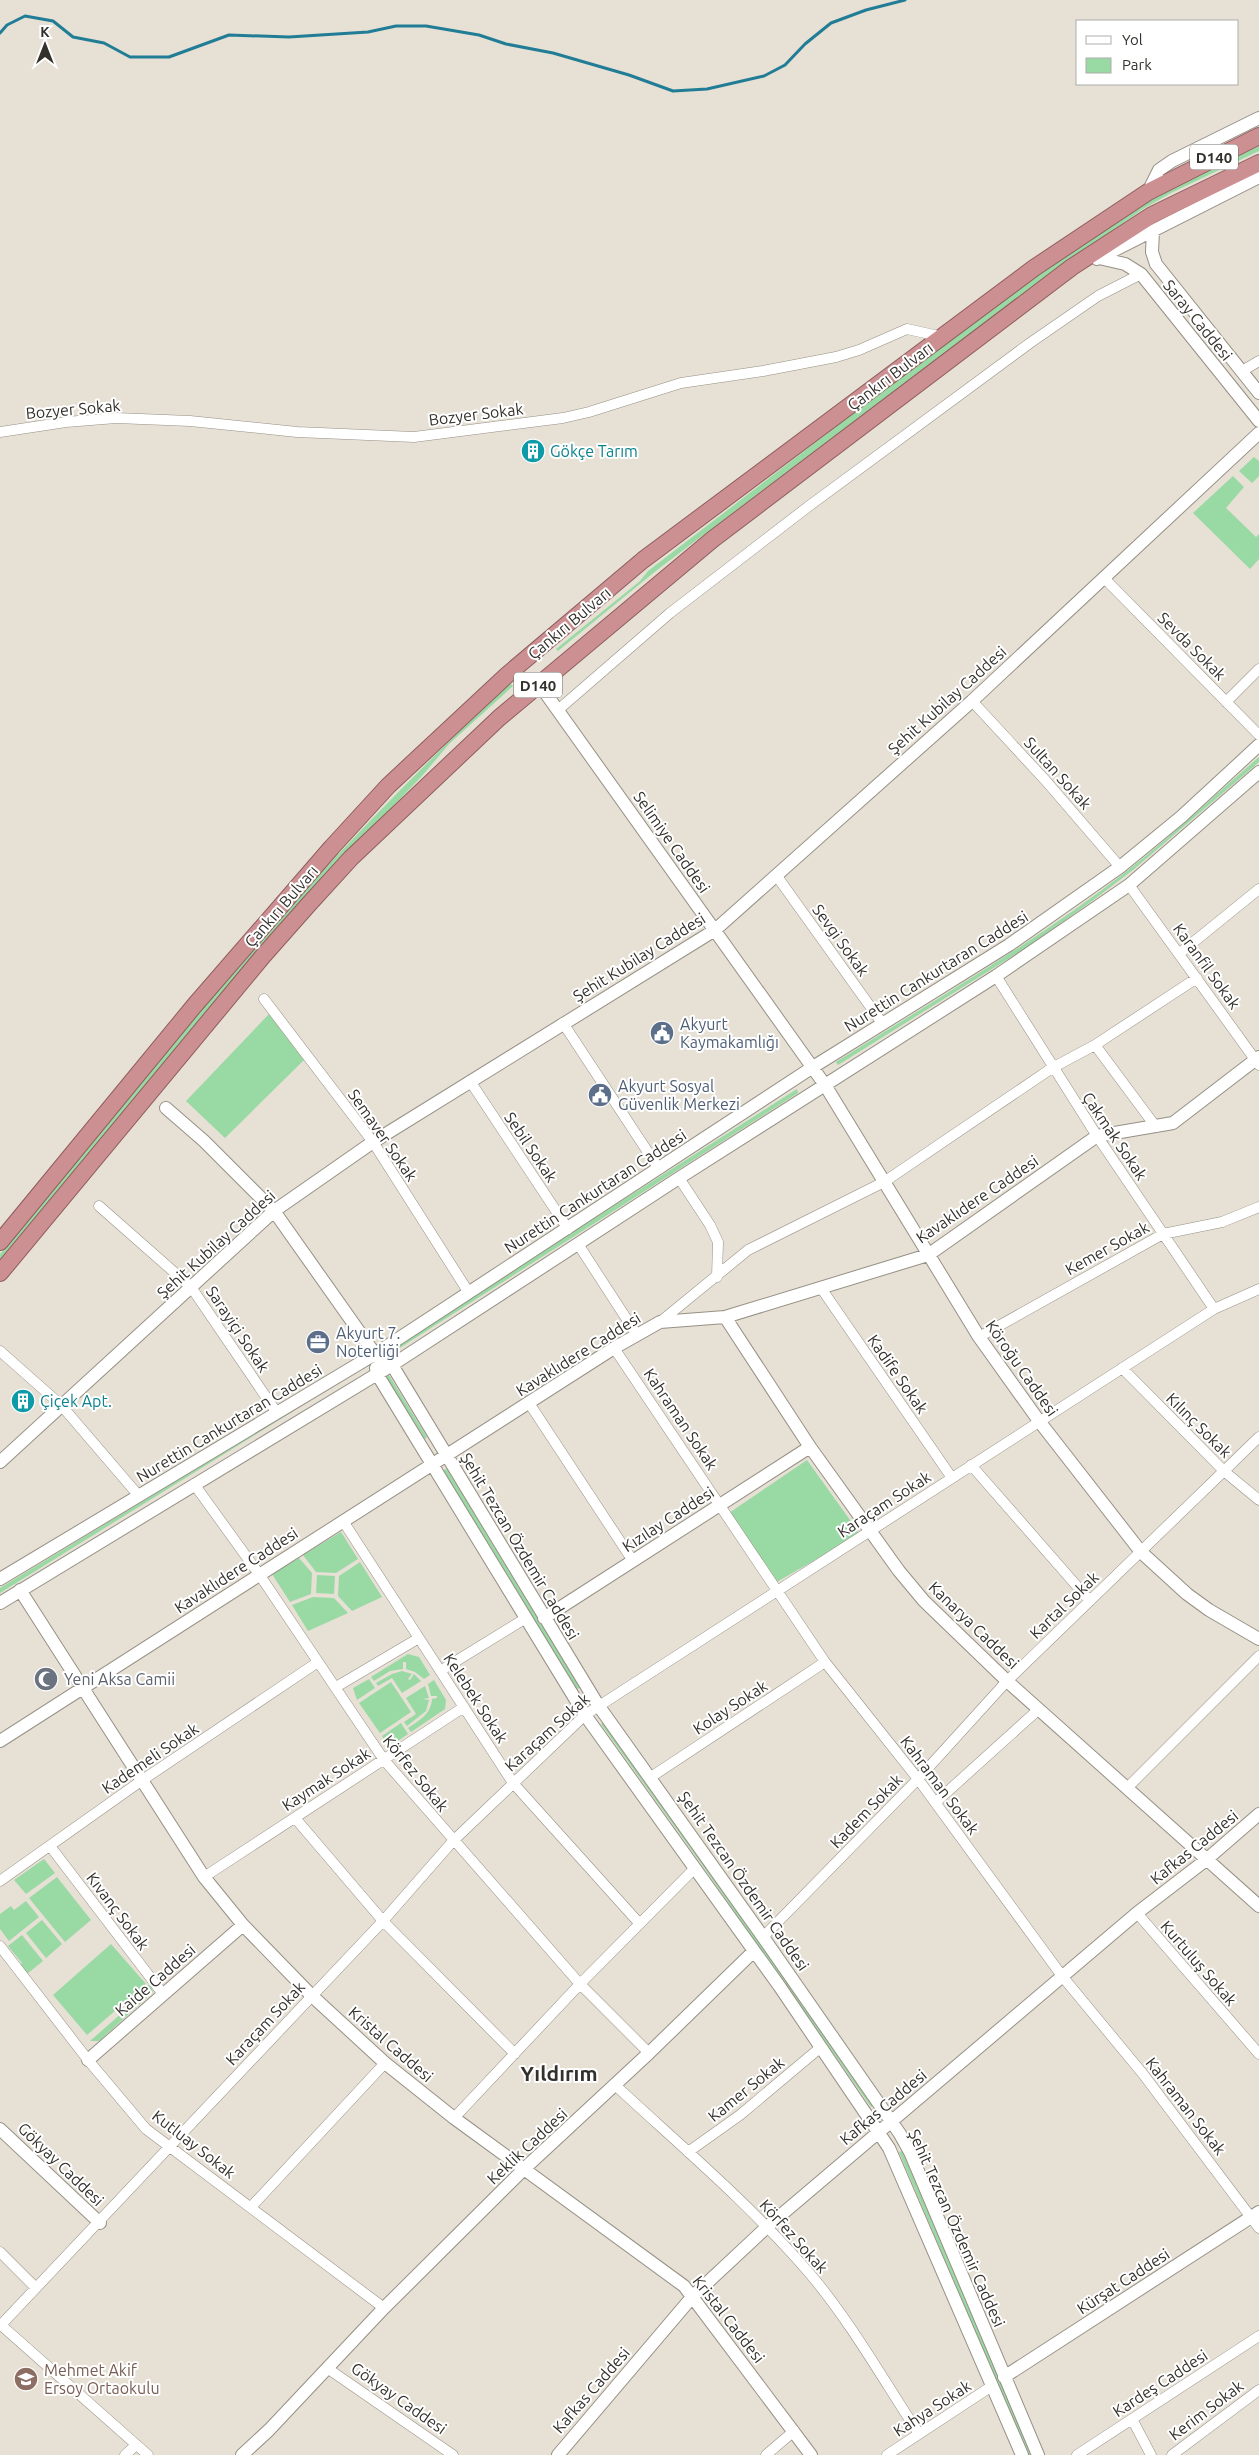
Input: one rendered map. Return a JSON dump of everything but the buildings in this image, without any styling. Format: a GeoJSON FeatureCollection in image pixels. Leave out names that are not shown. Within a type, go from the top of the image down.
{"type":"FeatureCollection","features":[{"type":"Feature","properties":{"kind":"highway","name":"Çankırı Bulvarı"},"geometry":{"type":"LineString","coordinates":[[0,1242],[201,999],[332,847],[395,779],[507,675],[644,560],[1034,268],[1148,192],[1259,136]]}},
{"type":"Feature","properties":{"kind":"highway","name":"Çankırı Bulvarı"},"geometry":{"type":"LineString","coordinates":[[0,1273],[263,956],[315,897],[351,858],[415,796],[539,684],[713,539],[1055,280],[1132,227],[1174,203],[1259,163]]}},
{"type":"Feature","properties":{"kind":"street","name":"Çankırı Bulvarı"},"geometry":{"type":"LineString","coordinates":[[1148,192],[1160,170],[1172,161],[1259,118]]}},
{"type":"Feature","properties":{"kind":"street","name":"Çankırı Bulvarı"},"geometry":{"type":"LineString","coordinates":[[1055,280],[1259,177]]}},
{"type":"Feature","properties":{"kind":"street","name":"Saray Caddesi"},"geometry":{"type":"LineString","coordinates":[[1152,231],[1152,252],[1156,264],[1259,393]]}},
{"type":"Feature","properties":{"kind":"street","name":"Saray Caddesi"},"geometry":{"type":"LineString","coordinates":[[1100,258],[1125,264],[1141,274],[1259,421]]}},
{"type":"Feature","properties":{"kind":"street"},"geometry":{"type":"LineString","coordinates":[[558,710],[670,613],[809,506],[1030,343],[1098,296],[1141,274]]}},
{"type":"Feature","properties":{"kind":"street","name":"Bozyer Sokak"},"geometry":{"type":"LineString","coordinates":[[0,432],[66,422],[116,418],[190,421],[297,432],[414,437],[571,416],[682,383],[763,371],[836,357],[859,350],[907,329],[943,337]]}},
{"type":"Feature","properties":{"kind":"street"},"geometry":{"type":"LineString","coordinates":[[1242,371],[1259,361]]}},
{"type":"Feature","properties":{"kind":"street","name":"Şehit Kubilay Caddesi"},"geometry":{"type":"LineString","coordinates":[[0,1462],[60,1405],[274,1211],[373,1142],[715,930],[972,701],[1259,433]]}},
{"type":"Feature","properties":{"kind":"street","name":"Sevda Sokak"},"geometry":{"type":"LineString","coordinates":[[1104,578],[1259,735]]}},
{"type":"Feature","properties":{"kind":"street"},"geometry":{"type":"LineString","coordinates":[[1226,702],[1259,669]]}},
{"type":"Feature","properties":{"kind":"street","name":"Selimiye Caddesi"},"geometry":{"type":"LineString","coordinates":[[539,684],[813,1068]]}},
{"type":"Feature","properties":{"kind":"street","name":"Sultan Sokak"},"geometry":{"type":"LineString","coordinates":[[972,701],[1046,780],[1120,867]]}},
{"type":"Feature","properties":{"kind":"street","name":"Nurettin Cankurtaran Caddesi"},"geometry":{"type":"LineString","coordinates":[[0,1579],[374,1355],[882,1023],[1009,945],[1120,867],[1181,817],[1259,745]]}},
{"type":"Feature","properties":{"kind":"street","name":"Nurettin Cankurtaran Caddesi"},"geometry":{"type":"LineString","coordinates":[[0,1603],[392,1365],[679,1178],[996,976],[1130,885],[1259,772]]}},
{"type":"Feature","properties":{"kind":"street","name":"Sevgi Sokak"},"geometry":{"type":"LineString","coordinates":[[776,875],[882,1023]]}},
{"type":"Feature","properties":{"kind":"street","name":"Karanfil Sokak"},"geometry":{"type":"LineString","coordinates":[[1130,885],[1258,1060]]}},
{"type":"Feature","properties":{"kind":"street"},"geometry":{"type":"LineString","coordinates":[[1180,953],[1259,889]]}},
{"type":"Feature","properties":{"kind":"street","name":"Çakmak Sokak"},"geometry":{"type":"LineString","coordinates":[[996,976],[1052,1068],[1214,1309]]}},
{"type":"Feature","properties":{"kind":"street"},"geometry":{"type":"LineString","coordinates":[[660,1322],[748,1250],[884,1182],[1052,1068],[1096,1045],[1197,978]]}},
{"type":"Feature","properties":{"kind":"street","name":"Semaver Sokak"},"geometry":{"type":"LineString","coordinates":[[264,999],[373,1142],[469,1293]]}},
{"type":"Feature","properties":{"kind":"street"},"geometry":{"type":"LineString","coordinates":[[563,1023],[659,1169]]}},
{"type":"Feature","properties":{"kind":"street"},"geometry":{"type":"LineString","coordinates":[[1096,1045],[1156,1127]]}},
{"type":"Feature","properties":{"kind":"street","name":"Kavaklıdere Caddesi"},"geometry":{"type":"LineString","coordinates":[[0,1741],[614,1348],[660,1322],[725,1317],[928,1255],[1097,1136],[1173,1123],[1258,1060]]}},
{"type":"Feature","properties":{"kind":"street","name":"Köroğu Caddesi"},"geometry":{"type":"LineString","coordinates":[[813,1068],[979,1338],[1039,1422],[1141,1552],[1202,1605],[1233,1626],[1259,1640]]}},
{"type":"Feature","properties":{"kind":"street","name":"Sebil Sokak"},"geometry":{"type":"LineString","coordinates":[[470,1082],[568,1229]]}},
{"type":"Feature","properties":{"kind":"street"},"geometry":{"type":"LineString","coordinates":[[166,1108],[204,1141],[274,1211],[374,1355]]}},
{"type":"Feature","properties":{"kind":"street"},"geometry":{"type":"LineString","coordinates":[[679,1178],[710,1225],[718,1242],[717,1277]]}},
{"type":"Feature","properties":{"kind":"street","name":"Sarayiçi Sokak"},"geometry":{"type":"LineString","coordinates":[[99,1206],[191,1287],[276,1413]]}},
{"type":"Feature","properties":{"kind":"street","name":"Kemer Sokak"},"geometry":{"type":"LineString","coordinates":[[979,1338],[1163,1234],[1222,1222],[1259,1207]]}},
{"type":"Feature","properties":{"kind":"street"},"geometry":{"type":"LineString","coordinates":[[578,1244],[637,1335]]}},
{"type":"Feature","properties":{"kind":"street","name":"Kadife Sokak"},"geometry":{"type":"LineString","coordinates":[[821,1288],[952,1478]]}},
{"type":"Feature","properties":{"kind":"street","name":"Karaçam Sokak"},"geometry":{"type":"LineString","coordinates":[[0,2326],[100,2223],[311,1995],[384,1921],[453,1841],[585,1715],[1214,1309],[1259,1289]]}},
{"type":"Feature","properties":{"kind":"street","name":"Kanarya Caddesi"},"geometry":{"type":"LineString","coordinates":[[725,1317],[810,1447],[870,1531],[924,1601],[1007,1681],[1128,1787],[1206,1860],[1259,1906]]}},
{"type":"Feature","properties":{"kind":"street","name":"Kahraman Sokak"},"geometry":{"type":"LineString","coordinates":[[614,1348],[825,1662],[918,1778],[1062,1976],[1256,2214],[1259,2228]]}},
{"type":"Feature","properties":{"kind":"street"},"geometry":{"type":"LineString","coordinates":[[0,1351],[60,1405],[139,1496]]}},
{"type":"Feature","properties":{"kind":"street","name":"Şehit Tezcan Özdemir Caddesi"},"geometry":{"type":"LineString","coordinates":[[374,1355],[392,1365],[598,1705],[763,1937],[891,2121],[910,2152],[1038,2455]]}},
{"type":"Feature","properties":{"kind":"street","name":"Şehit Tezcan Özdemir Caddesi"},"geometry":{"type":"LineString","coordinates":[[374,1355],[377,1374],[585,1715],[754,1951],[879,2132],[896,2161],[1022,2455]]}},
{"type":"Feature","properties":{"kind":"street","name":"Kılınç Sokak"},"geometry":{"type":"LineString","coordinates":[[1122,1368],[1225,1472],[1259,1500]]}},
{"type":"Feature","properties":{"kind":"street"},"geometry":{"type":"LineString","coordinates":[[529,1403],[634,1561]]}},
{"type":"Feature","properties":{"kind":"street","name":"Kartal Sokak"},"geometry":{"type":"LineString","coordinates":[[1007,1681],[1259,1437]]}},
{"type":"Feature","properties":{"kind":"street","name":"Kızılay Caddesi"},"geometry":{"type":"LineString","coordinates":[[544,1618],[810,1447]]}},
{"type":"Feature","properties":{"kind":"street"},"geometry":{"type":"LineString","coordinates":[[971,1466],[1090,1601]]}},
{"type":"Feature","properties":{"kind":"street","name":"Körfez Sokak"},"geometry":{"type":"LineString","coordinates":[[194,1484],[259,1574],[384,1760],[580,1984],[649,2053]]}},
{"type":"Feature","properties":{"kind":"street","name":"Kelebek Sokak"},"geometry":{"type":"LineString","coordinates":[[343,1521],[513,1783],[639,1923]]}},
{"type":"Feature","properties":{"kind":"street","name":"Kristal Caddesi"},"geometry":{"type":"LineString","coordinates":[[20,1590],[204,1877],[243,1925],[311,1995],[385,2063],[454,2118],[676,2280],[693,2296],[811,2455]]}},
{"type":"Feature","properties":{"kind":"street"},"geometry":{"type":"LineString","coordinates":[[440,1671],[526,1618]]}},
{"type":"Feature","properties":{"kind":"street"},"geometry":{"type":"LineString","coordinates":[[336,1688],[419,1638]]}},
{"type":"Feature","properties":{"kind":"street"},"geometry":{"type":"LineString","coordinates":[[1128,1787],[1259,1656]]}},
{"type":"Feature","properties":{"kind":"street","name":"Kademeli Sokak"},"geometry":{"type":"LineString","coordinates":[[0,1881],[141,1781],[318,1662]]}},
{"type":"Feature","properties":{"kind":"street","name":"Kolay Sokak"},"geometry":{"type":"LineString","coordinates":[[651,1777],[825,1662]]}},
{"type":"Feature","properties":{"kind":"street","name":"Kadem Sokak"},"geometry":{"type":"LineString","coordinates":[[763,1937],[918,1778],[1007,1681]]}},
{"type":"Feature","properties":{"kind":"street","name":"Kaymak Sokak"},"geometry":{"type":"LineString","coordinates":[[204,1877],[464,1707]]}},
{"type":"Feature","properties":{"kind":"street"},"geometry":{"type":"LineString","coordinates":[[936,1802],[1039,1709]]}},
{"type":"Feature","properties":{"kind":"street","name":"Kafkas Caddesi"},"geometry":{"type":"LineString","coordinates":[[558,2455],[693,2296],[768,2226],[1137,1913],[1206,1860],[1259,1814]]}},
{"type":"Feature","properties":{"kind":"street"},"geometry":{"type":"LineString","coordinates":[[295,1818],[384,1921],[515,2054]]}},
{"type":"Feature","properties":{"kind":"street","name":"Kıvanç Sokak"},"geometry":{"type":"LineString","coordinates":[[50,1846],[163,1994]]}},
{"type":"Feature","properties":{"kind":"street"},"geometry":{"type":"LineString","coordinates":[[454,2118],[580,1984],[695,1868]]}},
{"type":"Feature","properties":{"kind":"street","name":"Kurtuluş Sokak"},"geometry":{"type":"LineString","coordinates":[[1137,1913],[1259,2054]]}},
{"type":"Feature","properties":{"kind":"street","name":"Kaide Caddesi"},"geometry":{"type":"LineString","coordinates":[[88,2060],[243,1925]]}},
{"type":"Feature","properties":{"kind":"street","name":"Kutluay Sokak"},"geometry":{"type":"LineString","coordinates":[[1,1950],[146,2130],[384,2308]]}},
{"type":"Feature","properties":{"kind":"street","name":"Keklik Caddesi"},"geometry":{"type":"LineString","coordinates":[[242,2455],[269,2430],[384,2308],[525,2168],[649,2053],[754,1951]]}},
{"type":"Feature","properties":{"kind":"street","name":"Kamer Sokak"},"geometry":{"type":"LineString","coordinates":[[688,2152],[740,2115],[821,2047]]}},
{"type":"Feature","properties":{"kind":"street"},"geometry":{"type":"LineString","coordinates":[[251,2208],[385,2063]]}},
{"type":"Feature","properties":{"kind":"street","name":"Körfez Sokak"},"geometry":{"type":"LineString","coordinates":[[615,2085],[768,2226],[832,2301],[920,2434]]}},
{"type":"Feature","properties":{"kind":"street","name":"Gökyay Caddesi"},"geometry":{"type":"LineString","coordinates":[[0,2129],[100,2223]]}},
{"type":"Feature","properties":{"kind":"street","name":"Kürşat Caddesi"},"geometry":{"type":"LineString","coordinates":[[1004,2376],[1256,2214]]}},
{"type":"Feature","properties":{"kind":"street"},"geometry":{"type":"LineString","coordinates":[[0,2252],[36,2288]]}},
{"type":"Feature","properties":{"kind":"street"},"geometry":{"type":"LineString","coordinates":[[0,2326],[148,2455]]}},
{"type":"Feature","properties":{"kind":"street","name":"Kardeş Caddesi"},"geometry":{"type":"LineString","coordinates":[[1077,2455],[1259,2336]]}},
{"type":"Feature","properties":{"kind":"street","name":"Gökyay Caddesi"},"geometry":{"type":"LineString","coordinates":[[326,2368],[453,2455]]}},
{"type":"Feature","properties":{"kind":"street","name":"Kahya Sokak"},"geometry":{"type":"LineString","coordinates":[[887,2455],[992,2386]]}},
{"type":"Feature","properties":{"kind":"street","name":"Kerim Sokak"},"geometry":{"type":"LineString","coordinates":[[1172,2455],[1259,2390]]}},
{"type":"Feature","properties":{"kind":"street"},"geometry":{"type":"LineString","coordinates":[[1132,2419],[1151,2455]]}},
{"type":"Feature","properties":{"kind":"street"},"geometry":{"type":"LineString","coordinates":[[766,2455],[794,2431]]}},
{"type":"Feature","properties":{"kind":"street"},"geometry":{"type":"LineString","coordinates":[[125,2455],[136,2445]]}},
{"type":"Feature","properties":{"kind":"green space"},"geometry":{"type":"Polygon","coordinates":[[[1259,146],[1259,151],[1171,193],[1143,209],[1022,294],[657,570],[558,651],[556,649],[640,581],[648,571],[1012,292],[1085,241],[1158,195],[1259,146]]]}},
{"type":"Feature","properties":{"kind":"green space"},"geometry":{"type":"Polygon","coordinates":[[[1254,457],[1259,461],[1259,476],[1252,483],[1239,471],[1254,457]]]}},
{"type":"Feature","properties":{"kind":"green space"},"geometry":{"type":"Polygon","coordinates":[[[1233,476],[1244,487],[1226,508],[1256,537],[1259,534],[1259,559],[1250,569],[1193,513],[1233,476]]]}},
{"type":"Feature","properties":{"kind":"green space"},"geometry":{"type":"Polygon","coordinates":[[[510,683],[513,686],[449,744],[422,776],[372,828],[0,1262],[0,1254],[75,1161],[150,1069],[267,932],[381,809],[510,683]]]}},
{"type":"Feature","properties":{"kind":"green space"},"geometry":{"type":"Polygon","coordinates":[[[1259,757],[1259,762],[1133,870],[1092,901],[1024,949],[838,1065],[836,1062],[984,970],[1092,897],[1161,843],[1259,757]]]}},
{"type":"Feature","properties":{"kind":"green space"},"geometry":{"type":"Polygon","coordinates":[[[269,1014],[304,1060],[225,1138],[186,1101],[269,1014]]]}},
{"type":"Feature","properties":{"kind":"green space"},"geometry":{"type":"Polygon","coordinates":[[[797,1089],[798,1093],[395,1351],[393,1347],[797,1089]]]}},
{"type":"Feature","properties":{"kind":"green space"},"geometry":{"type":"Polygon","coordinates":[[[387,1372],[427,1437],[425,1439],[384,1374],[387,1372]]]}},
{"type":"Feature","properties":{"kind":"green space"},"geometry":{"type":"Polygon","coordinates":[[[353,1374],[0,1593],[0,1588],[353,1374]]]}},
{"type":"Feature","properties":{"kind":"green space"},"geometry":{"type":"Polygon","coordinates":[[[807,1460],[860,1534],[775,1583],[729,1513],[807,1460]]]}},
{"type":"Feature","properties":{"kind":"green space"},"geometry":{"type":"Polygon","coordinates":[[[447,1469],[580,1688],[577,1689],[443,1470],[447,1469]]]}},
{"type":"Feature","properties":{"kind":"green space"},"geometry":{"type":"Polygon","coordinates":[[[341,1532],[358,1559],[336,1573],[316,1572],[303,1555],[341,1532]]]}},
{"type":"Feature","properties":{"kind":"green space"},"geometry":{"type":"Polygon","coordinates":[[[299,1558],[312,1573],[311,1594],[290,1602],[272,1574],[299,1558]]]}},
{"type":"Feature","properties":{"kind":"green space"},"geometry":{"type":"Polygon","coordinates":[[[360,1562],[382,1597],[352,1611],[338,1596],[339,1576],[360,1562]]]}},
{"type":"Feature","properties":{"kind":"green space"},"geometry":{"type":"Polygon","coordinates":[[[317,1575],[335,1576],[334,1594],[316,1593],[317,1575]]]}},
{"type":"Feature","properties":{"kind":"green space"},"geometry":{"type":"Polygon","coordinates":[[[313,1597],[334,1598],[348,1613],[308,1631],[292,1605],[313,1597]]]}},
{"type":"Feature","properties":{"kind":"green space"},"geometry":{"type":"Polygon","coordinates":[[[408,1654],[419,1657],[430,1675],[424,1679],[415,1672],[406,1669],[406,1662],[403,1662],[403,1669],[390,1671],[374,1681],[371,1677],[408,1654]]]}},
{"type":"Feature","properties":{"kind":"green space"},"geometry":{"type":"Polygon","coordinates":[[[402,1671],[412,1674],[408,1679],[410,1680],[414,1674],[421,1681],[402,1693],[392,1678],[378,1686],[376,1683],[392,1674],[402,1671]]]}},
{"type":"Feature","properties":{"kind":"green space"},"geometry":{"type":"Polygon","coordinates":[[[369,1679],[375,1688],[357,1700],[353,1688],[369,1679]]]}},
{"type":"Feature","properties":{"kind":"green space"},"geometry":{"type":"Polygon","coordinates":[[[434,1680],[446,1700],[445,1709],[411,1732],[408,1728],[427,1713],[432,1699],[437,1698],[437,1696],[431,1696],[428,1684],[434,1680]]]}},
{"type":"Feature","properties":{"kind":"green space"},"geometry":{"type":"Polygon","coordinates":[[[391,1682],[411,1712],[380,1733],[359,1703],[391,1682]]]}},
{"type":"Feature","properties":{"kind":"green space"},"geometry":{"type":"Polygon","coordinates":[[[425,1686],[429,1698],[423,1699],[429,1700],[426,1711],[407,1726],[404,1722],[416,1714],[406,1698],[425,1686]]]}},
{"type":"Feature","properties":{"kind":"green space"},"geometry":{"type":"Polygon","coordinates":[[[401,1723],[408,1734],[395,1743],[386,1743],[382,1736],[401,1723]]]}},
{"type":"Feature","properties":{"kind":"green space"},"geometry":{"type":"Polygon","coordinates":[[[603,1723],[704,1861],[873,2105],[871,2107],[601,1724],[603,1723]]]}},
{"type":"Feature","properties":{"kind":"green space"},"geometry":{"type":"Polygon","coordinates":[[[44,1859],[55,1873],[26,1894],[14,1880],[44,1859]]]}},
{"type":"Feature","properties":{"kind":"green space"},"geometry":{"type":"Polygon","coordinates":[[[57,1877],[91,1920],[65,1942],[29,1898],[57,1877]]]}},
{"type":"Feature","properties":{"kind":"green space"},"geometry":{"type":"Polygon","coordinates":[[[26,1901],[39,1917],[9,1941],[0,1929],[0,1914],[11,1906],[14,1910],[26,1901]]]}},
{"type":"Feature","properties":{"kind":"green space"},"geometry":{"type":"Polygon","coordinates":[[[42,1920],[62,1944],[46,1958],[26,1933],[42,1920]]]}},
{"type":"Feature","properties":{"kind":"green space"},"geometry":{"type":"Polygon","coordinates":[[[22,1935],[43,1961],[27,1974],[19,1966],[22,1963],[8,1946],[22,1935]]]}},
{"type":"Feature","properties":{"kind":"green space"},"geometry":{"type":"Polygon","coordinates":[[[111,1944],[146,1984],[87,2035],[53,1995],[111,1944]]]}},
{"type":"Feature","properties":{"kind":"green space"},"geometry":{"type":"Polygon","coordinates":[[[150,1984],[153,1992],[99,2041],[90,2041],[147,1991],[146,1987],[150,1984]]]}},
{"type":"Feature","properties":{"kind":"green space"},"geometry":{"type":"Polygon","coordinates":[[[902,2151],[1032,2455],[1028,2455],[899,2152],[902,2151]]]}},
{"type":"Feature","properties":{"kind":"waterway"},"geometry":{"type":"LineString","coordinates":[[0,33],[7,25],[25,16],[53,21],[73,37],[104,43],[130,57],[169,57],[229,35],[289,37],[368,32],[396,26],[426,26],[479,35],[506,44],[553,53],[629,75],[673,91],[707,89],[764,76],[785,65],[805,44],[831,23],[866,10],[905,0]]}},
{"type":"Feature","properties":{"kind":"place","name":"Gökçe Tarım"},"geometry":{"type":"Point","coordinates":[533,451]}},
{"type":"Feature","properties":{"kind":"place","name":"Akyurt Kaymakamlığı"},"geometry":{"type":"Point","coordinates":[662,1033]}},
{"type":"Feature","properties":{"kind":"place","name":"Akyurt Sosyal Güvenlik Merkezi"},"geometry":{"type":"Point","coordinates":[600,1095]}},
{"type":"Feature","properties":{"kind":"place","name":"Akyurt 7. Noterliği"},"geometry":{"type":"Point","coordinates":[318,1342]}},
{"type":"Feature","properties":{"kind":"place","name":"Çiçek Apt."},"geometry":{"type":"Point","coordinates":[23,1401]}},
{"type":"Feature","properties":{"kind":"place","name":"Yeni Aksa Camii"},"geometry":{"type":"Point","coordinates":[46,1679]}},
{"type":"Feature","properties":{"kind":"place","name":"Mehmet Akif Ersoy Ortaokulu"},"geometry":{"type":"Point","coordinates":[26,2379]}},
{"type":"Feature","properties":{"kind":"district","name":"Yıldırım"},"geometry":{"type":"Point","coordinates":[559,2073]}}]}
